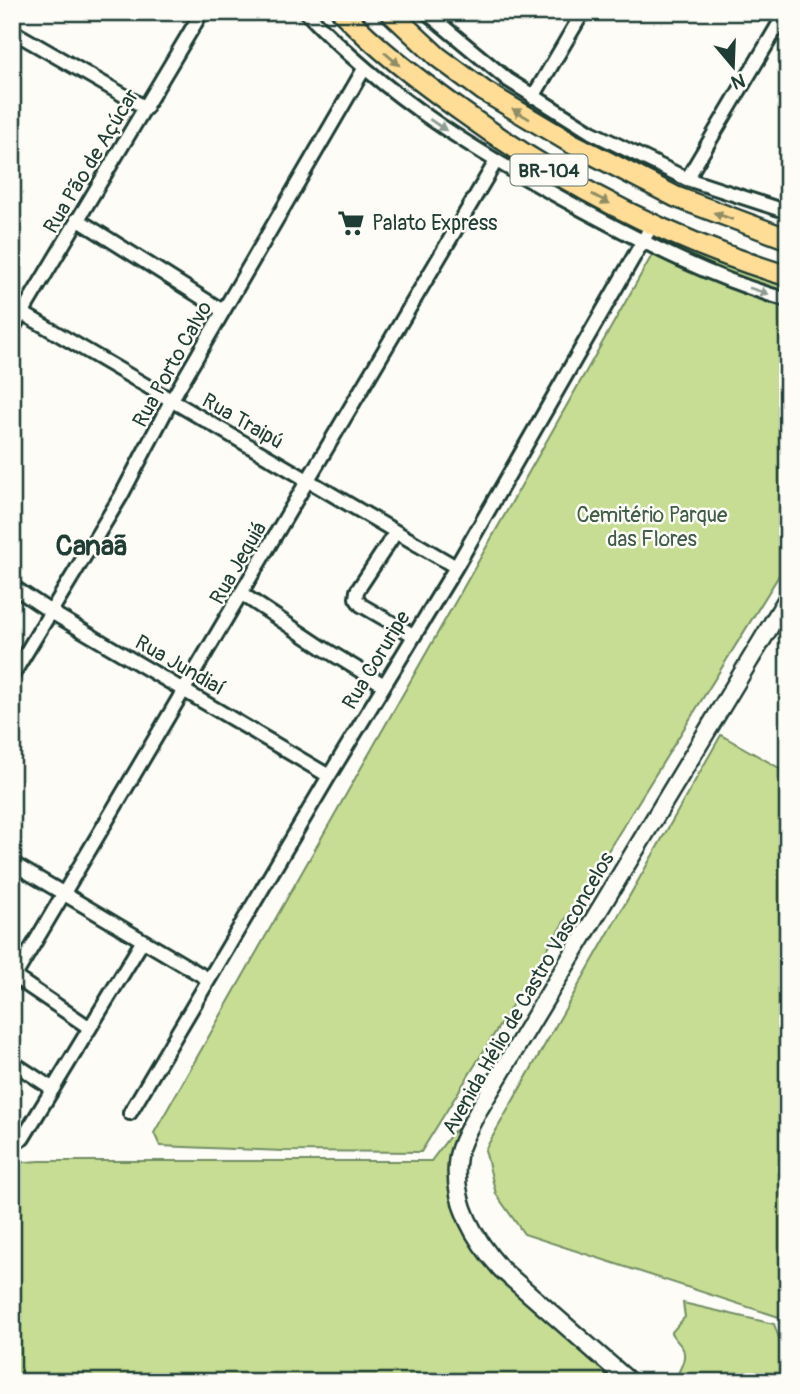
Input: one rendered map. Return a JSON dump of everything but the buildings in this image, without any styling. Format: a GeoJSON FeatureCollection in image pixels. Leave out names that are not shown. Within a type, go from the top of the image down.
{"type":"FeatureCollection","features":[{"type":"Feature","properties":{"kind":"highway","name":"BR-104"},"geometry":{"type":"LineString","coordinates":[[342,12],[413,77],[478,124],[647,234],[788,276]]}},
{"type":"Feature","properties":{"kind":"highway","name":"BR-104"},"geometry":{"type":"LineString","coordinates":[[390,12],[439,57],[484,91],[561,138],[676,197],[788,239]]}},
{"type":"Feature","properties":{"kind":"street","name":"Rua Pão de Açúcar"},"geometry":{"type":"LineString","coordinates":[[12,330],[17,310],[146,108],[202,12]]}},
{"type":"Feature","properties":{"kind":"street"},"geometry":{"type":"LineString","coordinates":[[306,12],[364,69],[420,113],[495,163],[647,234],[756,291],[788,300]]}},
{"type":"Feature","properties":{"kind":"street"},"geometry":{"type":"LineString","coordinates":[[426,12],[508,80],[591,132],[687,179],[788,212]]}},
{"type":"Feature","properties":{"kind":"street"},"geometry":{"type":"LineString","coordinates":[[533,97],[583,12]]}},
{"type":"Feature","properties":{"kind":"street"},"geometry":{"type":"LineString","coordinates":[[687,179],[786,12]]}},
{"type":"Feature","properties":{"kind":"street"},"geometry":{"type":"LineString","coordinates":[[12,31],[146,108]]}},
{"type":"Feature","properties":{"kind":"street","name":"Rua Porto Calvo"},"geometry":{"type":"LineString","coordinates":[[12,676],[121,496],[171,401],[364,69]]}},
{"type":"Feature","properties":{"kind":"street","name":"Rua Jequiá"},"geometry":{"type":"LineString","coordinates":[[13,979],[495,163]]}},
{"type":"Feature","properties":{"kind":"street"},"geometry":{"type":"LineString","coordinates":[[77,219],[223,311]]}},
{"type":"Feature","properties":{"kind":"street","name":"Rua Coruripe"},"geometry":{"type":"LineString","coordinates":[[130,1113],[456,567],[647,234]]}},
{"type":"Feature","properties":{"kind":"street","name":"Rua Traipú"},"geometry":{"type":"LineString","coordinates":[[17,310],[456,567]]}},
{"type":"Feature","properties":{"kind":"street"},"geometry":{"type":"LineString","coordinates":[[396,532],[357,591],[356,598],[361,605],[413,635]]}},
{"type":"Feature","properties":{"kind":"street","name":"Rua Jundiaí"},"geometry":{"type":"LineString","coordinates":[[12,586],[51,612],[329,776]]}},
{"type":"Feature","properties":{"kind":"street"},"geometry":{"type":"LineString","coordinates":[[242,594],[384,685]]}},
{"type":"Feature","properties":{"kind":"street","name":"Avenida Hélio de Castro Vasconcelos"},"geometry":{"type":"LineString","coordinates":[[630,1382],[500,1269],[485,1252],[475,1238],[461,1202],[457,1183],[458,1155],[478,1111],[788,597]]}},
{"type":"Feature","properties":{"kind":"street"},"geometry":{"type":"LineString","coordinates":[[12,863],[208,979]]}},
{"type":"Feature","properties":{"kind":"street"},"geometry":{"type":"LineString","coordinates":[[15,1140],[23,1138],[142,942]]}},
{"type":"Feature","properties":{"kind":"street"},"geometry":{"type":"LineString","coordinates":[[13,979],[90,1028]]}},
{"type":"Feature","properties":{"kind":"street"},"geometry":{"type":"LineString","coordinates":[[12,1062],[53,1089]]}},
{"type":"Feature","properties":{"kind":"green space","name":"Cemitério Parque das Flores"},"geometry":{"type":"Polygon","coordinates":[[[664,234],[788,280],[788,561],[421,1152],[283,1151],[160,1146],[154,1133],[664,234]]]}},
{"type":"Feature","properties":{"kind":"green space"},"geometry":{"type":"Polygon","coordinates":[[[721,735],[788,773],[788,1303],[779,1317],[524,1234],[496,1194],[485,1150],[721,735]]]}},
{"type":"Feature","properties":{"kind":"green space"},"geometry":{"type":"Polygon","coordinates":[[[463,1125],[451,1153],[448,1180],[454,1206],[466,1230],[502,1275],[620,1382],[12,1382],[12,1163],[431,1161],[453,1132],[463,1125]]]}},
{"type":"Feature","properties":{"kind":"green space"},"geometry":{"type":"Polygon","coordinates":[[[683,1303],[774,1324],[782,1346],[788,1349],[788,1382],[674,1382],[682,1365],[684,1351],[671,1333],[685,1317],[683,1303]]]}},
{"type":"Feature","properties":{"kind":"place","name":"Palato Express"},"geometry":{"type":"Point","coordinates":[351,223]}},
{"type":"Feature","properties":{"kind":"district","name":"Canaã"},"geometry":{"type":"Point","coordinates":[92,545]}}]}
